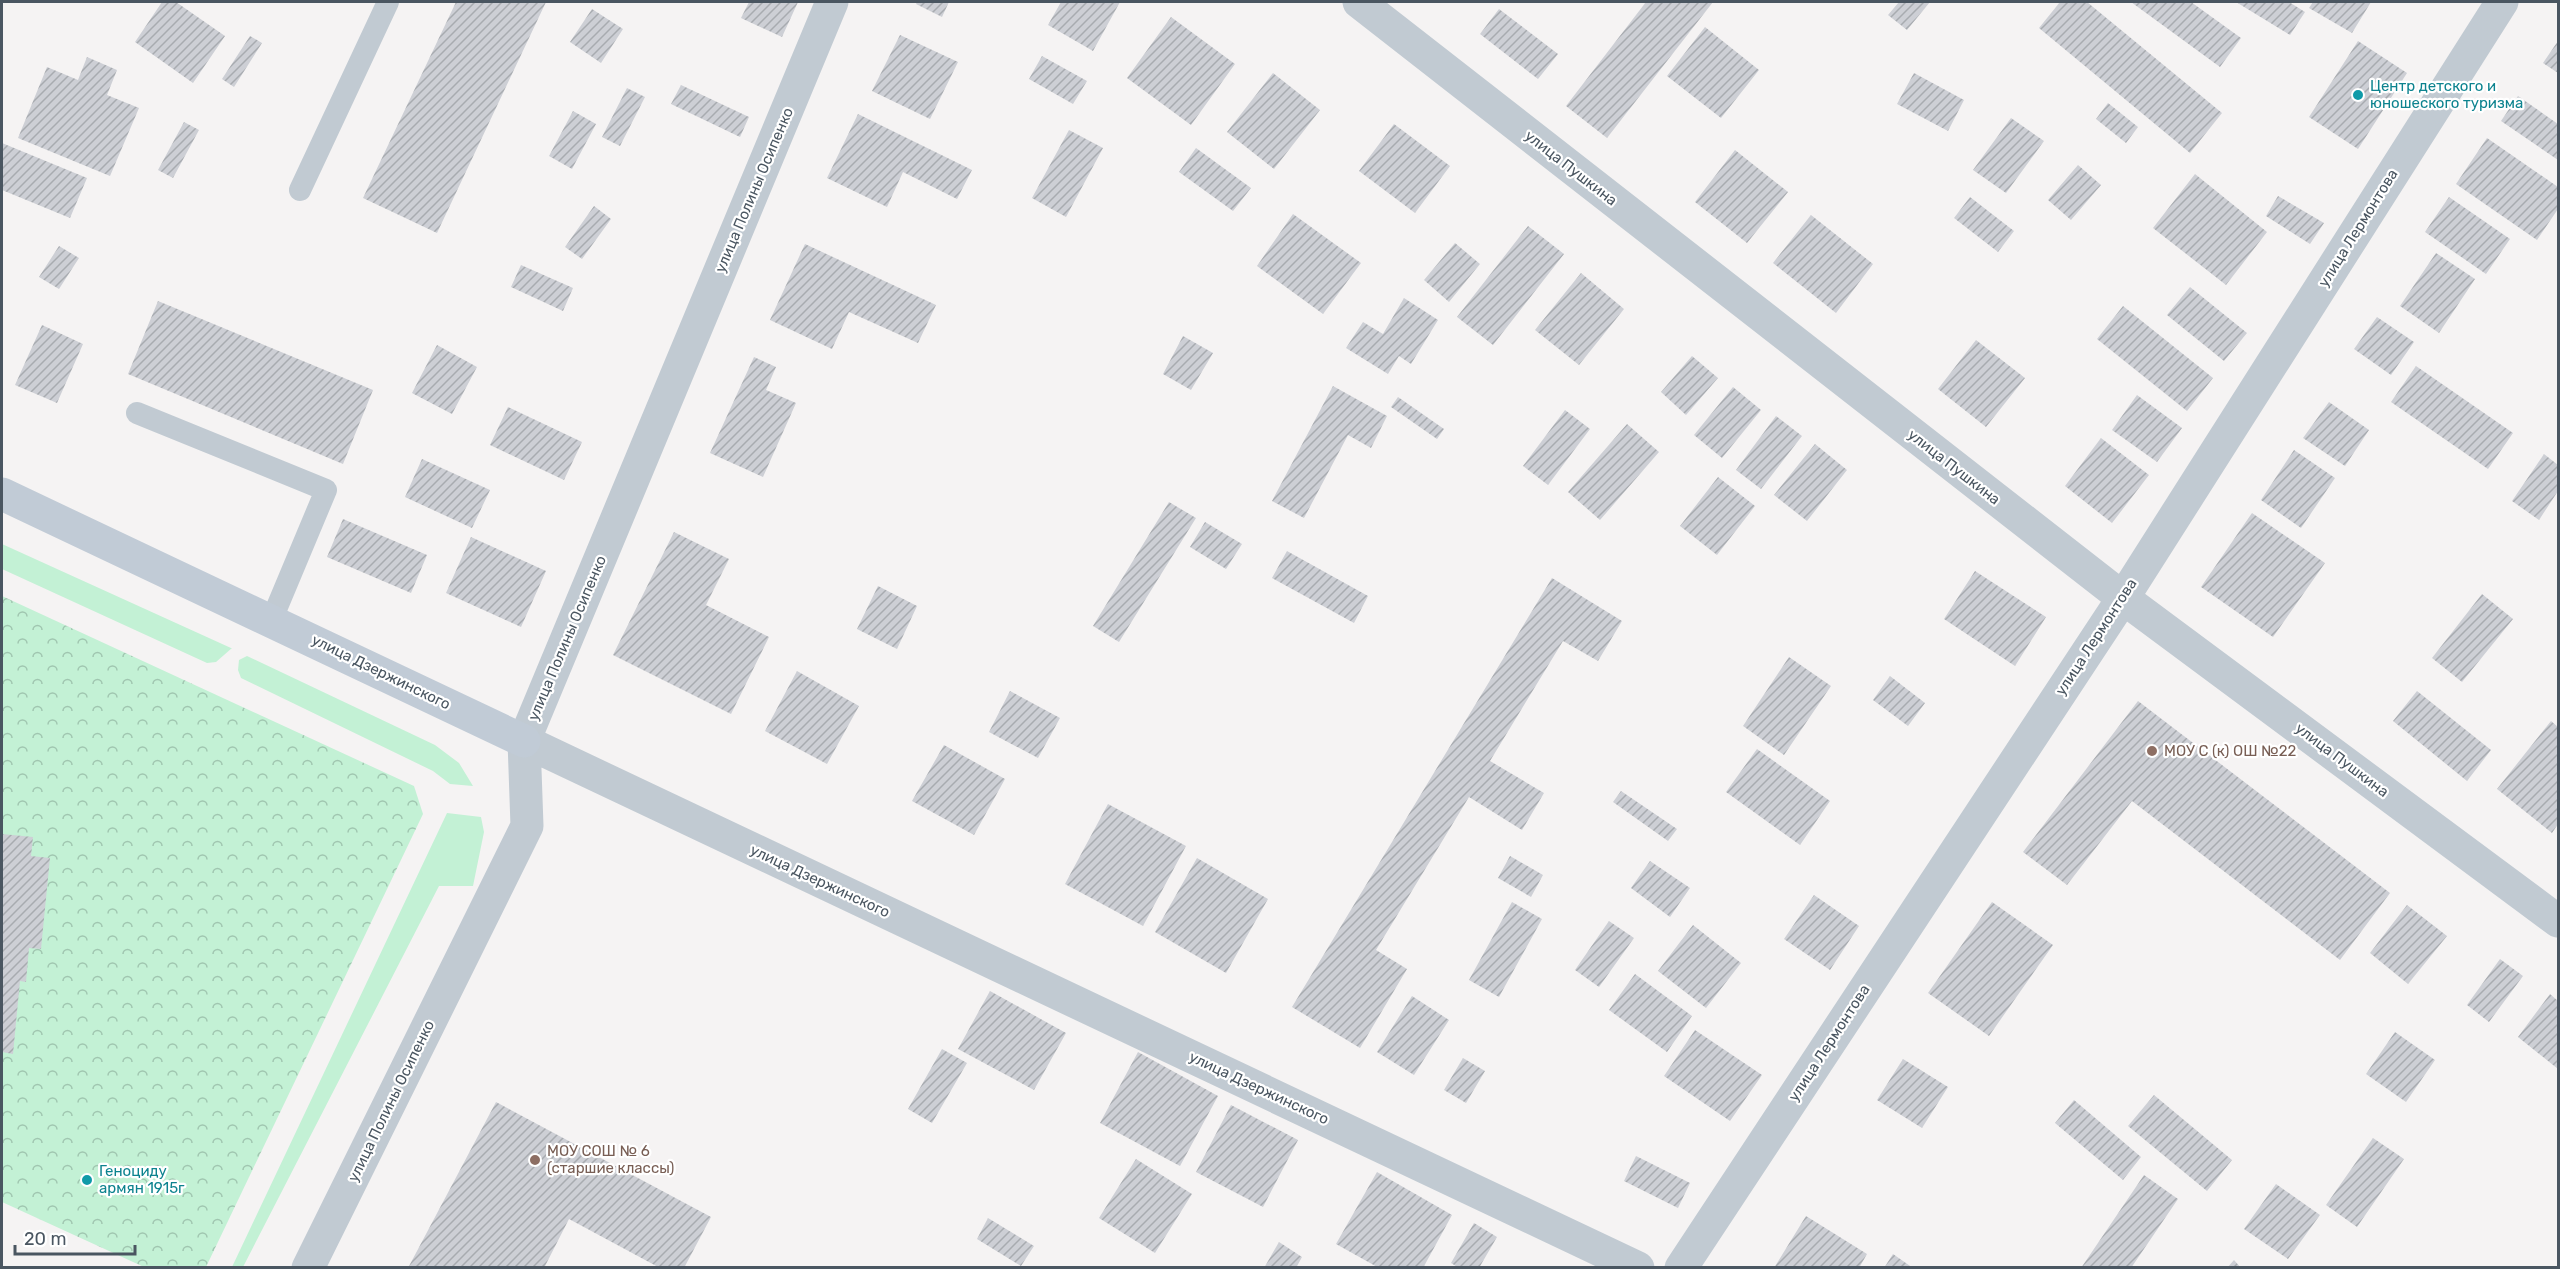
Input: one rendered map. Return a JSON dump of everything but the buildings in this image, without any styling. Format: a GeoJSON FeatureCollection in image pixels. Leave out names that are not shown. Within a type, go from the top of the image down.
{"type":"FeatureCollection","features":[{"type":"Feature","properties":{"kind":"street","name":"улица Полины Осипенко"},"geometry":{"type":"LineString","coordinates":[[308,1268],[527,826],[524,741],[832,2]]}},
{"type":"Feature","properties":{"kind":"street","name":"улица Пушкина"},"geometry":{"type":"LineString","coordinates":[[1359,2],[2123,598],[2559,921]]}},
{"type":"Feature","properties":{"kind":"street","name":"улица Лермонтова"},"geometry":{"type":"LineString","coordinates":[[1681,1268],[2123,598],[2502,2]]}},
{"type":"Feature","properties":{"kind":"street","name":"улица Дзержинского"},"geometry":{"type":"LineString","coordinates":[[2,494],[1638,1268]]}},
{"type":"Feature","properties":{"kind":"lane"},"geometry":{"type":"LineString","coordinates":[[300,190],[388,2]]}},
{"type":"Feature","properties":{"kind":"lane"},"geometry":{"type":"LineString","coordinates":[[137,413],[326,490],[272,620]]}},
{"type":"Feature","properties":{"kind":"green space"},"geometry":{"type":"Polygon","coordinates":[[[2,544],[232,648],[216,662],[207,663],[2,569],[2,544]]]}},
{"type":"Feature","properties":{"kind":"green space"},"geometry":{"type":"Polygon","coordinates":[[[2,596],[414,786],[423,814],[206,1267],[144,1267],[2,1202],[2,596]]]}},
{"type":"Feature","properties":{"kind":"green space"},"geometry":{"type":"Polygon","coordinates":[[[247,656],[435,745],[459,763],[473,786],[450,784],[433,771],[241,678],[238,670],[239,660],[247,656]]]}},
{"type":"Feature","properties":{"kind":"green space"},"geometry":{"type":"Polygon","coordinates":[[[447,813],[481,817],[484,832],[473,886],[439,886],[243,1267],[232,1267],[447,813]]]}},
{"type":"Feature","properties":{"kind":"place","name":"Центр детского и юношеского туризма"},"geometry":{"type":"Point","coordinates":[2358,95]}},
{"type":"Feature","properties":{"kind":"place","name":"МОУ С (к) ОШ №22"},"geometry":{"type":"Point","coordinates":[2152,751]}},
{"type":"Feature","properties":{"kind":"place","name":"МОУ СОШ № 6 (старшие классы)"},"geometry":{"type":"Point","coordinates":[535,1160]}},
{"type":"Feature","properties":{"kind":"place","name":"Геноциду армян 1915г"},"geometry":{"type":"Point","coordinates":[87,1180]}}]}
